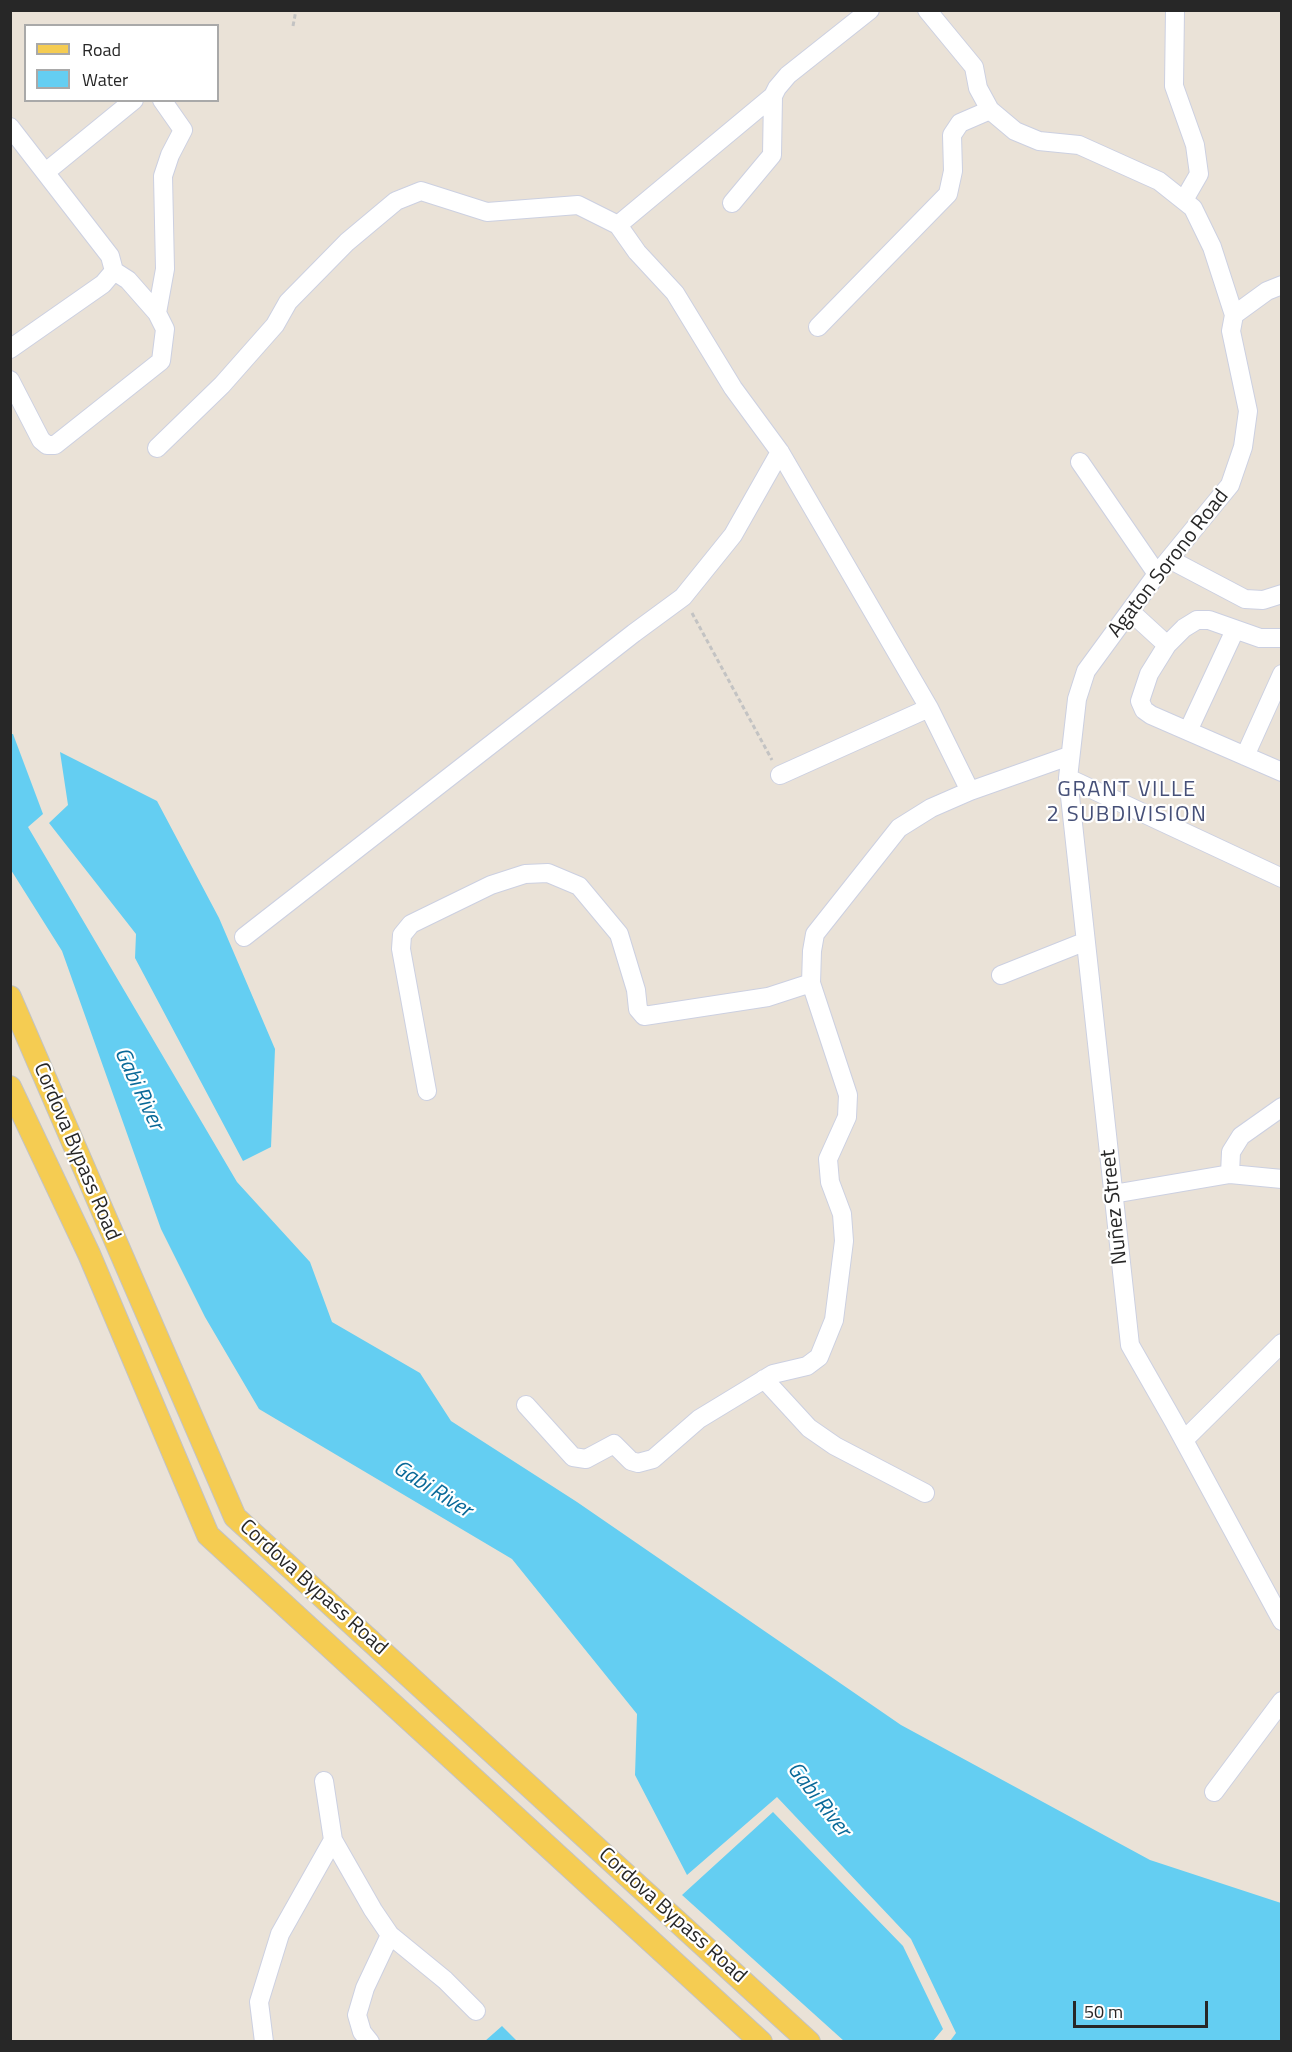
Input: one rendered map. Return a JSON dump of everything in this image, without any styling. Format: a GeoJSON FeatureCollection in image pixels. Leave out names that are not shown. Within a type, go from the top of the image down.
{"type":"FeatureCollection","features":[{"type":"Feature","properties":{"kind":"main road","name":"Cordova Bypass Road"},"geometry":{"type":"LineString","coordinates":[[10,998],[235,1517],[809,2042]]}},
{"type":"Feature","properties":{"kind":"main road","name":"Cordova Bypass Road"},"geometry":{"type":"LineString","coordinates":[[10,1087],[89,1254],[208,1535],[760,2042]]}},
{"type":"Feature","properties":{"kind":"main road"},"geometry":{"type":"LineString","coordinates":[[738,2021],[761,1998]]}},
{"type":"Feature","properties":{"kind":"street"},"geometry":{"type":"LineString","coordinates":[[618,225],[774,96],[788,75],[870,10]]}},
{"type":"Feature","properties":{"kind":"street"},"geometry":{"type":"LineString","coordinates":[[818,327],[948,194],[953,171],[952,135],[960,123],[990,110],[978,88],[974,67],[927,10]]}},
{"type":"Feature","properties":{"kind":"street"},"geometry":{"type":"LineString","coordinates":[[1175,10],[1174,86],[1195,145],[1199,174],[1184,200]]}},
{"type":"Feature","properties":{"kind":"street"},"geometry":{"type":"LineString","coordinates":[[732,203],[772,155],[774,96]]}},
{"type":"Feature","properties":{"kind":"street"},"geometry":{"type":"LineString","coordinates":[[46,171],[132,102]]}},
{"type":"Feature","properties":{"kind":"street"},"geometry":{"type":"LineString","coordinates":[[157,313],[165,269],[163,176],[170,155],[183,130],[163,102]]}},
{"type":"Feature","properties":{"kind":"street","name":"Agaton Sorono Road"},"geometry":{"type":"LineString","coordinates":[[990,110],[1015,131],[1039,141],[1078,145],[1159,181],[1193,208],[1212,247],[1234,315],[1231,331],[1248,411],[1243,447],[1230,485],[1171,560],[1157,574],[1086,671],[1077,699],[1069,756]]}},
{"type":"Feature","properties":{"kind":"street"},"geometry":{"type":"LineString","coordinates":[[10,127],[110,256],[114,271],[128,280],[157,313],[165,329],[161,362],[55,445],[47,445],[41,440],[10,380]]}},
{"type":"Feature","properties":{"kind":"street"},"geometry":{"type":"LineString","coordinates":[[157,448],[222,385],[275,325],[288,302],[347,242],[396,201],[421,191],[487,212],[578,205],[618,225],[638,252],[675,293],[732,388],[780,452],[929,708],[970,790]]}},
{"type":"Feature","properties":{"kind":"street"},"geometry":{"type":"LineString","coordinates":[[10,349],[103,284],[114,271]]}},
{"type":"Feature","properties":{"kind":"street"},"geometry":{"type":"LineString","coordinates":[[1234,315],[1267,291],[1281,285]]}},
{"type":"Feature","properties":{"kind":"street"},"geometry":{"type":"LineString","coordinates":[[244,937],[683,597],[733,535],[780,452]]}},
{"type":"Feature","properties":{"kind":"street"},"geometry":{"type":"LineString","coordinates":[[1080,462],[1157,574]]}},
{"type":"Feature","properties":{"kind":"street"},"geometry":{"type":"LineString","coordinates":[[1171,560],[1245,599],[1263,600],[1281,594]]}},
{"type":"Feature","properties":{"kind":"street"},"geometry":{"type":"LineString","coordinates":[[1131,612],[1167,645]]}},
{"type":"Feature","properties":{"kind":"street"},"geometry":{"type":"LineString","coordinates":[[1281,638],[1260,638],[1209,620],[1197,620],[1184,628],[1167,645],[1146,681],[1141,706],[1151,715],[1281,772]]}},
{"type":"Feature","properties":{"kind":"street"},"geometry":{"type":"LineString","coordinates":[[1188,731],[1235,630]]}},
{"type":"Feature","properties":{"kind":"street"},"geometry":{"type":"LineString","coordinates":[[1245,756],[1281,674]]}},
{"type":"Feature","properties":{"kind":"street"},"geometry":{"type":"LineString","coordinates":[[780,774],[929,708]]}},
{"type":"Feature","properties":{"kind":"street"},"geometry":{"type":"LineString","coordinates":[[526,1405],[573,1457],[586,1459],[614,1443],[631,1461],[638,1463],[653,1459],[699,1419],[764,1379],[773,1374],[807,1366],[819,1356],[834,1320],[844,1241],[842,1214],[830,1182],[828,1159],[847,1117],[848,1095],[812,983],[812,951],[815,934],[899,828],[931,808],[970,790],[1069,756]]}},
{"type":"Feature","properties":{"kind":"street","name":"Nuñez Street"},"geometry":{"type":"LineString","coordinates":[[1069,756],[1068,778],[1084,942],[1130,1345],[1281,1621]]}},
{"type":"Feature","properties":{"kind":"street"},"geometry":{"type":"LineString","coordinates":[[1068,778],[1281,878]]}},
{"type":"Feature","properties":{"kind":"street"},"geometry":{"type":"LineString","coordinates":[[427,1091],[402,949],[402,935],[411,924],[491,885],[525,874],[548,873],[579,886],[619,934],[636,990],[638,1009],[644,1016],[768,997],[812,983]]}},
{"type":"Feature","properties":{"kind":"street"},"geometry":{"type":"LineString","coordinates":[[1000,975],[1084,942]]}},
{"type":"Feature","properties":{"kind":"street"},"geometry":{"type":"LineString","coordinates":[[1230,1174],[1231,1152],[1241,1136],[1281,1107]]}},
{"type":"Feature","properties":{"kind":"street"},"geometry":{"type":"LineString","coordinates":[[1113,1194],[1230,1174],[1281,1179]]}},
{"type":"Feature","properties":{"kind":"street"},"geometry":{"type":"LineString","coordinates":[[1184,1440],[1281,1343]]}},
{"type":"Feature","properties":{"kind":"street"},"geometry":{"type":"LineString","coordinates":[[764,1379],[809,1428],[835,1446],[925,1493]]}},
{"type":"Feature","properties":{"kind":"street"},"geometry":{"type":"LineString","coordinates":[[1214,1792],[1281,1701]]}},
{"type":"Feature","properties":{"kind":"street"},"geometry":{"type":"LineString","coordinates":[[324,1781],[333,1840],[373,1910],[390,1935],[445,1980],[476,2011]]}},
{"type":"Feature","properties":{"kind":"street"},"geometry":{"type":"LineString","coordinates":[[264,2042],[259,2002],[280,1934],[333,1840]]}},
{"type":"Feature","properties":{"kind":"street"},"geometry":{"type":"LineString","coordinates":[[370,2042],[362,2032],[357,2015],[365,1988],[390,1935]]}},
{"type":"Feature","properties":{"kind":"path"},"geometry":{"type":"LineString","coordinates":[[293,26],[296,10]]}},
{"type":"Feature","properties":{"kind":"path"},"geometry":{"type":"LineString","coordinates":[[683,597],[780,774]]}},
{"type":"Feature","properties":{"kind":"water","name":"Gabi River"},"geometry":{"type":"Polygon","coordinates":[[[10,734],[13,734],[43,814],[28,827],[237,1182],[310,1262],[332,1322],[420,1373],[451,1421],[577,1502],[901,1725],[1150,1860],[1281,1903],[1281,2041],[950,2041],[956,2033],[911,1939],[777,1797],[687,1875],[635,1775],[637,1714],[512,1559],[259,1409],[205,1317],[161,1229],[62,951],[11,870],[10,734]]]}},
{"type":"Feature","properties":{"kind":"water"},"geometry":{"type":"Polygon","coordinates":[[[60,752],[157,801],[219,918],[275,1049],[271,1147],[243,1161],[135,958],[136,934],[49,823],[68,805],[60,752]]]}},
{"type":"Feature","properties":{"kind":"water"},"geometry":{"type":"Polygon","coordinates":[[[773,1812],[903,1946],[943,2029],[933,2041],[844,2041],[682,1895],[773,1812]]]}},
{"type":"Feature","properties":{"kind":"water"},"geometry":{"type":"Polygon","coordinates":[[[502,2026],[517,2041],[485,2041],[502,2026]]]}},
{"type":"Feature","properties":{"kind":"district","name":"GRANT VILLE 2 SUBDIVISION"},"geometry":{"type":"Point","coordinates":[1127,804]}}]}
